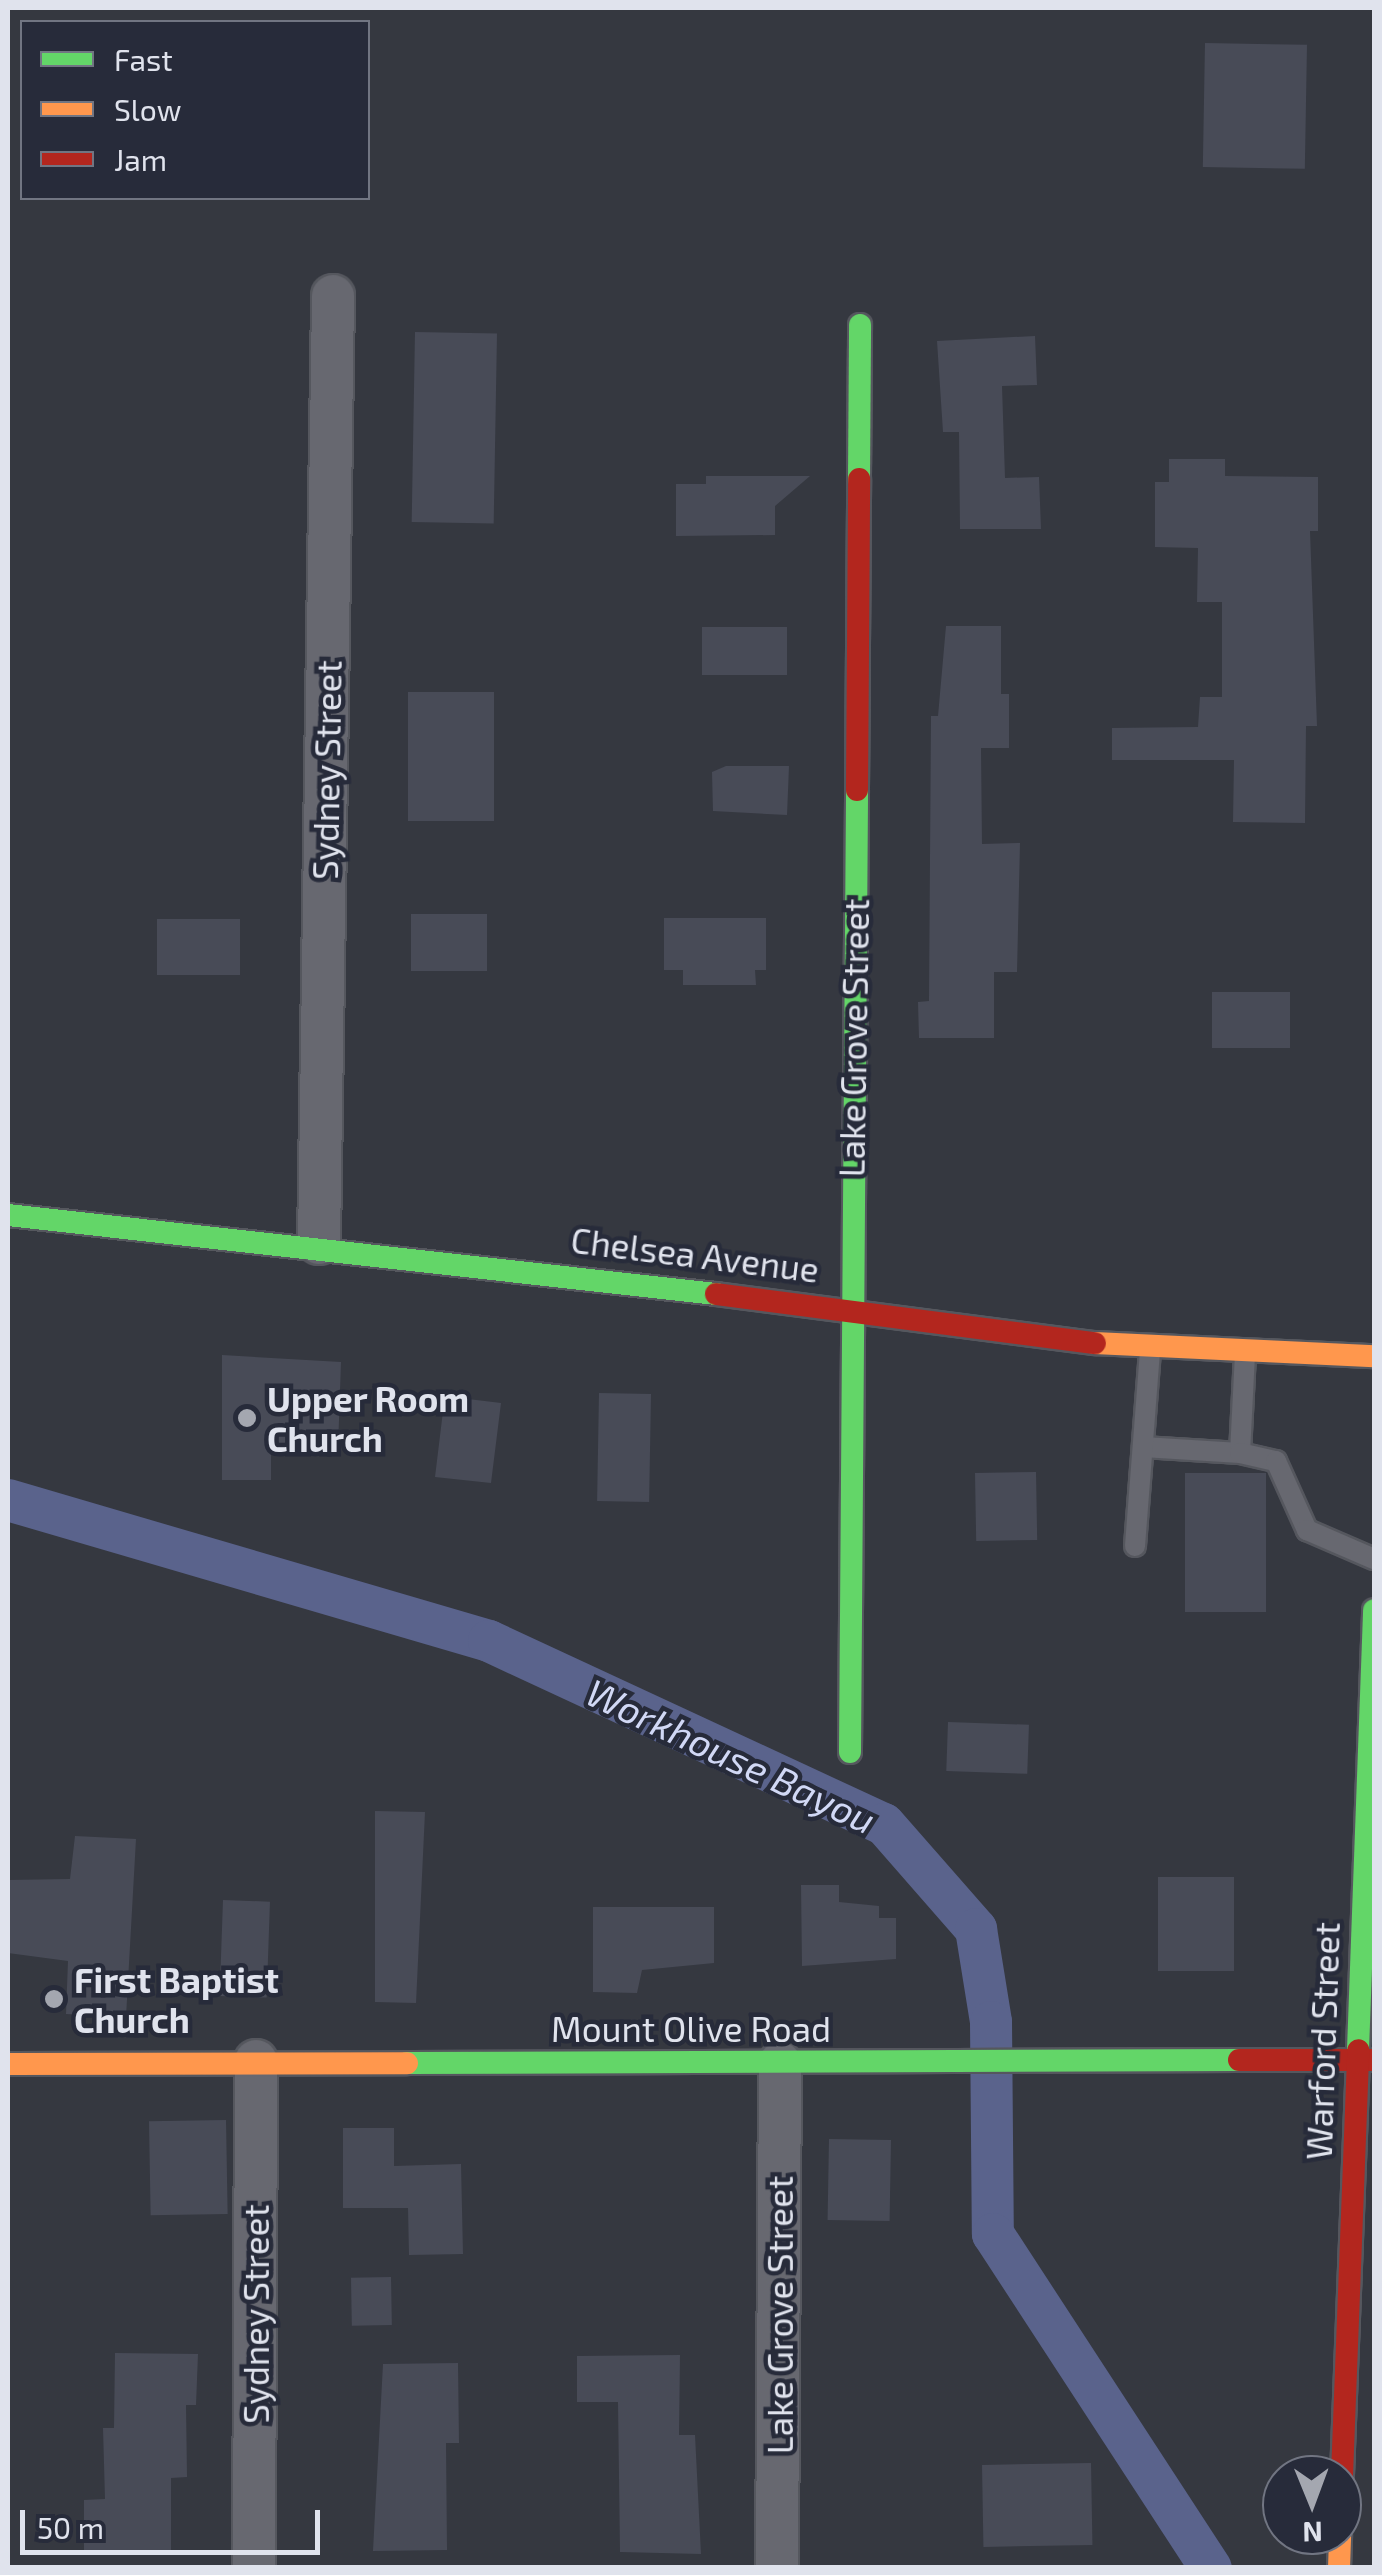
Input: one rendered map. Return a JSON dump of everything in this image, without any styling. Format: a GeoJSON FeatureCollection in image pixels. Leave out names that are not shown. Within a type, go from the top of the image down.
{"type":"FeatureCollection","features":[{"type":"Feature","properties":{"kind":"street","name":"Sydney Street"},"geometry":{"type":"LineString","coordinates":[[319,1243],[333,296]]}},
{"type":"Feature","properties":{"kind":"street","name":"Lake Grove Street"},"geometry":{"type":"LineString","coordinates":[[850,1752],[850,1309],[860,324]]}},
{"type":"Feature","properties":{"kind":"street","name":"Chelsea Avenue"},"geometry":{"type":"LineString","coordinates":[[8,1214],[319,1243],[1151,1348],[1374,1356]]}},
{"type":"Feature","properties":{"kind":"street","name":"Warford Street"},"geometry":{"type":"LineString","coordinates":[[1343,2455],[1365,2060],[1374,1610]]}},
{"type":"Feature","properties":{"kind":"street","name":"Sydney Street"},"geometry":{"type":"LineString","coordinates":[[254,2568],[256,2060]]}},
{"type":"Feature","properties":{"kind":"street","name":"Mount Olive Road"},"geometry":{"type":"LineString","coordinates":[[8,2064],[256,2060],[780,2064],[1365,2060]]}},
{"type":"Feature","properties":{"kind":"street","name":"Lake Grove Street"},"geometry":{"type":"LineString","coordinates":[[777,2568],[780,2064]]}},
{"type":"Feature","properties":{"kind":"lane"},"geometry":{"type":"LineString","coordinates":[[1135,1546],[1151,1348]]}},
{"type":"Feature","properties":{"kind":"lane"},"geometry":{"type":"LineString","coordinates":[[1240,1453],[1246,1352]]}},
{"type":"Feature","properties":{"kind":"lane"},"geometry":{"type":"LineString","coordinates":[[1142,1447],[1240,1453],[1276,1462],[1307,1530],[1374,1559]]}},
{"type":"Feature","properties":{"kind":"building"},"geometry":{"type":"Polygon","coordinates":[[[1205,43],[1307,45],[1305,169],[1203,167],[1205,43]]]}},
{"type":"Feature","properties":{"kind":"building"},"geometry":{"type":"Polygon","coordinates":[[[415,332],[497,333],[494,523],[412,522],[415,332]]]}},
{"type":"Feature","properties":{"kind":"building"},"geometry":{"type":"Polygon","coordinates":[[[1035,336],[1037,385],[1002,386],[1005,478],[1039,477],[1041,529],[960,529],[959,432],[943,432],[937,341],[1035,336]]]}},
{"type":"Feature","properties":{"kind":"building"},"geometry":{"type":"Polygon","coordinates":[[[1169,459],[1225,459],[1225,476],[1318,477],[1318,531],[1310,531],[1317,726],[1306,726],[1305,823],[1233,822],[1234,760],[1112,760],[1112,728],[1198,727],[1200,697],[1222,697],[1222,602],[1197,602],[1198,548],[1155,547],[1155,482],[1169,482],[1169,459]]]}},
{"type":"Feature","properties":{"kind":"building"},"geometry":{"type":"Polygon","coordinates":[[[706,476],[810,476],[775,506],[775,535],[676,536],[676,484],[706,484],[706,476]]]}},
{"type":"Feature","properties":{"kind":"building"},"geometry":{"type":"Polygon","coordinates":[[[946,626],[1001,626],[1001,694],[1009,694],[1009,748],[981,748],[982,844],[1020,843],[1017,972],[994,972],[994,1038],[919,1038],[918,1002],[929,1001],[931,716],[938,716],[946,626]]]}},
{"type":"Feature","properties":{"kind":"building"},"geometry":{"type":"Polygon","coordinates":[[[702,627],[787,627],[787,675],[702,675],[702,627]]]}},
{"type":"Feature","properties":{"kind":"building"},"geometry":{"type":"Polygon","coordinates":[[[408,692],[494,692],[494,821],[408,821],[408,692]]]}},
{"type":"Feature","properties":{"kind":"building"},"geometry":{"type":"Polygon","coordinates":[[[726,766],[789,766],[787,815],[713,811],[712,772],[726,766]]]}},
{"type":"Feature","properties":{"kind":"building"},"geometry":{"type":"Polygon","coordinates":[[[411,914],[487,914],[487,971],[411,971],[411,914]]]}},
{"type":"Feature","properties":{"kind":"building"},"geometry":{"type":"Polygon","coordinates":[[[664,918],[766,918],[766,970],[755,970],[756,985],[683,985],[683,970],[664,970],[664,918]]]}},
{"type":"Feature","properties":{"kind":"building"},"geometry":{"type":"Polygon","coordinates":[[[157,919],[240,919],[240,975],[157,975],[157,919]]]}},
{"type":"Feature","properties":{"kind":"building"},"geometry":{"type":"Polygon","coordinates":[[[1212,992],[1290,992],[1290,1048],[1212,1048],[1212,992]]]}},
{"type":"Feature","properties":{"kind":"building"},"geometry":{"type":"Polygon","coordinates":[[[222,1355],[341,1362],[338,1449],[271,1447],[271,1480],[222,1480],[222,1355]]]}},
{"type":"Feature","properties":{"kind":"building"},"geometry":{"type":"Polygon","coordinates":[[[599,1393],[651,1394],[649,1502],[597,1501],[599,1393]]]}},
{"type":"Feature","properties":{"kind":"building"},"geometry":{"type":"Polygon","coordinates":[[[468,1399],[501,1403],[491,1483],[435,1477],[444,1403],[467,1406],[468,1399]]]}},
{"type":"Feature","properties":{"kind":"building"},"geometry":{"type":"Polygon","coordinates":[[[1036,1472],[1037,1540],[976,1541],[975,1473],[1036,1472]]]}},
{"type":"Feature","properties":{"kind":"building"},"geometry":{"type":"Polygon","coordinates":[[[1185,1473],[1266,1473],[1266,1612],[1185,1612],[1185,1473]]]}},
{"type":"Feature","properties":{"kind":"building"},"geometry":{"type":"Polygon","coordinates":[[[948,1722],[1029,1725],[1027,1774],[946,1771],[948,1722]]]}},
{"type":"Feature","properties":{"kind":"building"},"geometry":{"type":"Polygon","coordinates":[[[375,1811],[425,1812],[416,2003],[375,2002],[375,1811]]]}},
{"type":"Feature","properties":{"kind":"building"},"geometry":{"type":"Polygon","coordinates":[[[75,1836],[136,1839],[126,2017],[66,2014],[68,1961],[8,1953],[8,1880],[70,1879],[75,1836]]]}},
{"type":"Feature","properties":{"kind":"building"},"geometry":{"type":"Polygon","coordinates":[[[1158,1877],[1234,1877],[1234,1971],[1158,1971],[1158,1877]]]}},
{"type":"Feature","properties":{"kind":"building"},"geometry":{"type":"Polygon","coordinates":[[[801,1885],[839,1885],[839,1902],[879,1906],[879,1918],[896,1918],[896,1959],[802,1966],[801,1885]]]}},
{"type":"Feature","properties":{"kind":"building"},"geometry":{"type":"Polygon","coordinates":[[[223,1900],[270,1902],[267,1998],[220,1996],[223,1900]]]}},
{"type":"Feature","properties":{"kind":"building"},"geometry":{"type":"Polygon","coordinates":[[[593,1907],[714,1907],[714,1963],[642,1970],[637,1993],[593,1992],[593,1907]]]}},
{"type":"Feature","properties":{"kind":"building"},"geometry":{"type":"Polygon","coordinates":[[[226,2120],[228,2214],[151,2215],[149,2121],[226,2120]]]}},
{"type":"Feature","properties":{"kind":"building"},"geometry":{"type":"Polygon","coordinates":[[[343,2128],[394,2128],[394,2166],[461,2164],[463,2254],[409,2255],[408,2208],[343,2208],[343,2128]]]}},
{"type":"Feature","properties":{"kind":"building"},"geometry":{"type":"Polygon","coordinates":[[[829,2139],[891,2140],[890,2221],[828,2220],[829,2139]]]}},
{"type":"Feature","properties":{"kind":"building"},"geometry":{"type":"Polygon","coordinates":[[[391,2277],[392,2325],[352,2326],[351,2278],[391,2277]]]}},
{"type":"Feature","properties":{"kind":"building"},"geometry":{"type":"Polygon","coordinates":[[[115,2353],[198,2354],[196,2405],[186,2405],[187,2477],[171,2478],[171,2551],[84,2552],[84,2500],[105,2499],[103,2428],[114,2428],[115,2353]]]}},
{"type":"Feature","properties":{"kind":"building"},"geometry":{"type":"Polygon","coordinates":[[[680,2355],[679,2435],[695,2435],[701,2554],[620,2552],[618,2402],[577,2402],[577,2356],[680,2355]]]}},
{"type":"Feature","properties":{"kind":"building"},"geometry":{"type":"Polygon","coordinates":[[[458,2363],[459,2443],[446,2443],[447,2550],[373,2551],[383,2364],[458,2363]]]}},
{"type":"Feature","properties":{"kind":"building"},"geometry":{"type":"Polygon","coordinates":[[[1091,2463],[1092,2545],[983,2547],[982,2465],[1091,2463]]]}},
{"type":"Feature","properties":{"kind":"waterway","name":"Workhouse Bayou"},"geometry":{"type":"LineString","coordinates":[[8,1500],[489,1641],[884,1824],[976,1929],[991,2022],[993,2234],[1211,2568]]}},
{"type":"Feature","properties":{"kind":"traffic: fast"},"geometry":{"type":"LineString","coordinates":[[859,479],[860,325]]}},
{"type":"Feature","properties":{"kind":"traffic: fast"},"geometry":{"type":"LineString","coordinates":[[850,1752],[857,790]]}},
{"type":"Feature","properties":{"kind":"traffic: fast"},"geometry":{"type":"LineString","coordinates":[[8,1215],[716,1294]]}},
{"type":"Feature","properties":{"kind":"traffic: fast"},"geometry":{"type":"LineString","coordinates":[[1358,2050],[1374,1610]]}},
{"type":"Feature","properties":{"kind":"traffic: fast"},"geometry":{"type":"LineString","coordinates":[[407,2063],[1239,2060]]}},
{"type":"Feature","properties":{"kind":"traffic: slow"},"geometry":{"type":"LineString","coordinates":[[1095,1343],[1374,1356]]}},
{"type":"Feature","properties":{"kind":"traffic: slow"},"geometry":{"type":"LineString","coordinates":[[8,2064],[407,2063]]}},
{"type":"Feature","properties":{"kind":"traffic: slow"},"geometry":{"type":"LineString","coordinates":[[1339,2555],[1339,2568]]}},
{"type":"Feature","properties":{"kind":"traffic: jam"},"geometry":{"type":"LineString","coordinates":[[857,790],[859,479]]}},
{"type":"Feature","properties":{"kind":"traffic: jam"},"geometry":{"type":"LineString","coordinates":[[716,1294],[1095,1343]]}},
{"type":"Feature","properties":{"kind":"traffic: jam"},"geometry":{"type":"LineString","coordinates":[[1343,2455],[1358,2050]]}},
{"type":"Feature","properties":{"kind":"traffic: jam"},"geometry":{"type":"LineString","coordinates":[[1239,2060],[1374,2060]]}},
{"type":"Feature","properties":{"kind":"place","name":"Upper Room Church"},"geometry":{"type":"Point","coordinates":[247,1418]}},
{"type":"Feature","properties":{"kind":"place","name":"First Baptist Church"},"geometry":{"type":"Point","coordinates":[54,1999]}}]}
